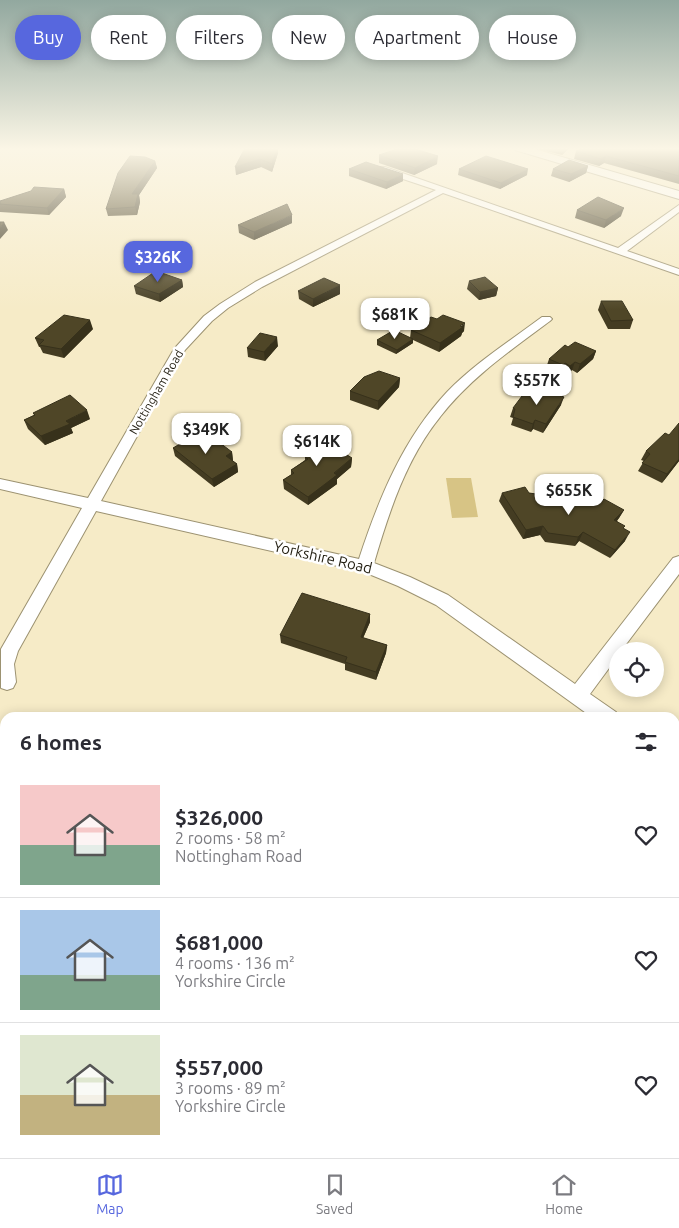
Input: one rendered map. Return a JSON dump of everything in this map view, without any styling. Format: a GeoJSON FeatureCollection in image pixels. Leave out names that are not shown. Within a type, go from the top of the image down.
{"type":"FeatureCollection","features":[{"type":"Feature","properties":{"kind":"street","name":"Nottingham Road"},"geometry":{"type":"LineString","coordinates":[[6,682],[6,664],[10,649],[180,349],[203,322],[216,310],[248,290],[420,202]]}},
{"type":"Feature","properties":{"kind":"street"},"geometry":{"type":"LineString","coordinates":[[478,202],[679,272]]}},
{"type":"Feature","properties":{"kind":"street"},"geometry":{"type":"LineString","coordinates":[[620,251],[679,208]]}},
{"type":"Feature","properties":{"kind":"street"},"geometry":{"type":"LineString","coordinates":[[365,566],[378,521],[394,482],[411,447],[434,415],[469,378],[546,319]]}},
{"type":"Feature","properties":{"kind":"street","name":"Yorkshire Road"},"geometry":{"type":"LineString","coordinates":[[0,484],[365,566],[412,584],[442,600],[600,712]]}},
{"type":"Feature","properties":{"kind":"street"},"geometry":{"type":"LineString","coordinates":[[577,696],[679,562]]}},
{"type":"Feature","properties":{"kind":"shaded area"},"geometry":{"type":"Polygon","coordinates":[[[446,478],[471,478],[478,517],[452,518],[446,478]]]}},
{"type":"Feature","properties":{"kind":"building"},"geometry":{"type":"Polygon","coordinates":[[[0,202],[52,202],[47,208],[0,204],[0,202]]]}},
{"type":"Feature","properties":{"kind":"building"},"geometry":{"type":"Polygon","coordinates":[[[108,202],[136,202],[135,207],[106,209],[108,202]]]}},
{"type":"Feature","properties":{"kind":"building"},"geometry":{"type":"Polygon","coordinates":[[[590,202],[610,202],[624,208],[606,220],[577,210],[590,202]]]}},
{"type":"Feature","properties":{"kind":"building"},"geometry":{"type":"Polygon","coordinates":[[[287,204],[292,215],[254,232],[238,225],[287,204]]]}},
{"type":"Feature","properties":{"kind":"building"},"geometry":{"type":"Polygon","coordinates":[[[156,271],[182,280],[159,294],[134,286],[156,271]]]}},
{"type":"Feature","properties":{"kind":"building"},"geometry":{"type":"Polygon","coordinates":[[[485,277],[498,288],[480,292],[469,281],[485,277]]]}},
{"type":"Feature","properties":{"kind":"building"},"geometry":{"type":"Polygon","coordinates":[[[324,278],[340,285],[313,299],[298,291],[324,278]]]}},
{"type":"Feature","properties":{"kind":"building"},"geometry":{"type":"Polygon","coordinates":[[[601,301],[622,301],[633,320],[611,321],[601,301]]]}},
{"type":"Feature","properties":{"kind":"building"},"geometry":{"type":"Polygon","coordinates":[[[64,315],[90,320],[61,349],[39,345],[44,340],[35,338],[64,315]]]}},
{"type":"Feature","properties":{"kind":"building"},"geometry":{"type":"Polygon","coordinates":[[[443,315],[465,323],[460,326],[463,327],[440,343],[411,330],[431,317],[437,319],[443,315]]]}},
{"type":"Feature","properties":{"kind":"building"},"geometry":{"type":"Polygon","coordinates":[[[394,330],[413,339],[397,350],[377,340],[394,330]]]}},
{"type":"Feature","properties":{"kind":"building"},"geometry":{"type":"Polygon","coordinates":[[[260,333],[277,337],[264,352],[247,348],[260,333]]]}},
{"type":"Feature","properties":{"kind":"building"},"geometry":{"type":"Polygon","coordinates":[[[575,342],[596,351],[580,364],[575,362],[570,366],[549,359],[565,345],[568,347],[575,342]]]}},
{"type":"Feature","properties":{"kind":"building"},"geometry":{"type":"Polygon","coordinates":[[[379,371],[400,378],[378,401],[350,391],[364,377],[379,371]]]}},
{"type":"Feature","properties":{"kind":"building"},"geometry":{"type":"Polygon","coordinates":[[[528,388],[538,392],[540,389],[564,397],[546,424],[535,420],[533,424],[513,417],[515,409],[513,408],[528,388]]]}},
{"type":"Feature","properties":{"kind":"building"},"geometry":{"type":"Polygon","coordinates":[[[70,395],[87,410],[66,421],[70,424],[41,436],[24,420],[35,415],[33,413],[70,395]]]}},
{"type":"Feature","properties":{"kind":"building"},"geometry":{"type":"Polygon","coordinates":[[[679,423],[679,459],[667,474],[642,463],[650,454],[646,451],[665,433],[669,435],[679,423]]]}},
{"type":"Feature","properties":{"kind":"building"},"geometry":{"type":"Polygon","coordinates":[[[208,434],[232,452],[226,456],[237,464],[212,479],[173,448],[195,435],[200,438],[208,434]]]}},
{"type":"Feature","properties":{"kind":"building"},"geometry":{"type":"Polygon","coordinates":[[[315,435],[352,458],[334,473],[337,475],[308,497],[283,480],[294,473],[291,470],[308,459],[305,457],[312,452],[301,445],[315,435]]]}},
{"type":"Feature","properties":{"kind":"building"},"geometry":{"type":"Polygon","coordinates":[[[525,487],[529,493],[551,496],[552,498],[600,503],[604,499],[624,510],[614,520],[625,526],[623,528],[630,532],[615,550],[583,532],[578,537],[548,533],[543,526],[526,530],[502,493],[525,487]]]}},
{"type":"Feature","properties":{"kind":"building"},"geometry":{"type":"Polygon","coordinates":[[[302,593],[370,614],[361,637],[387,645],[376,672],[345,662],[347,657],[280,635],[302,593]]]}}]}
